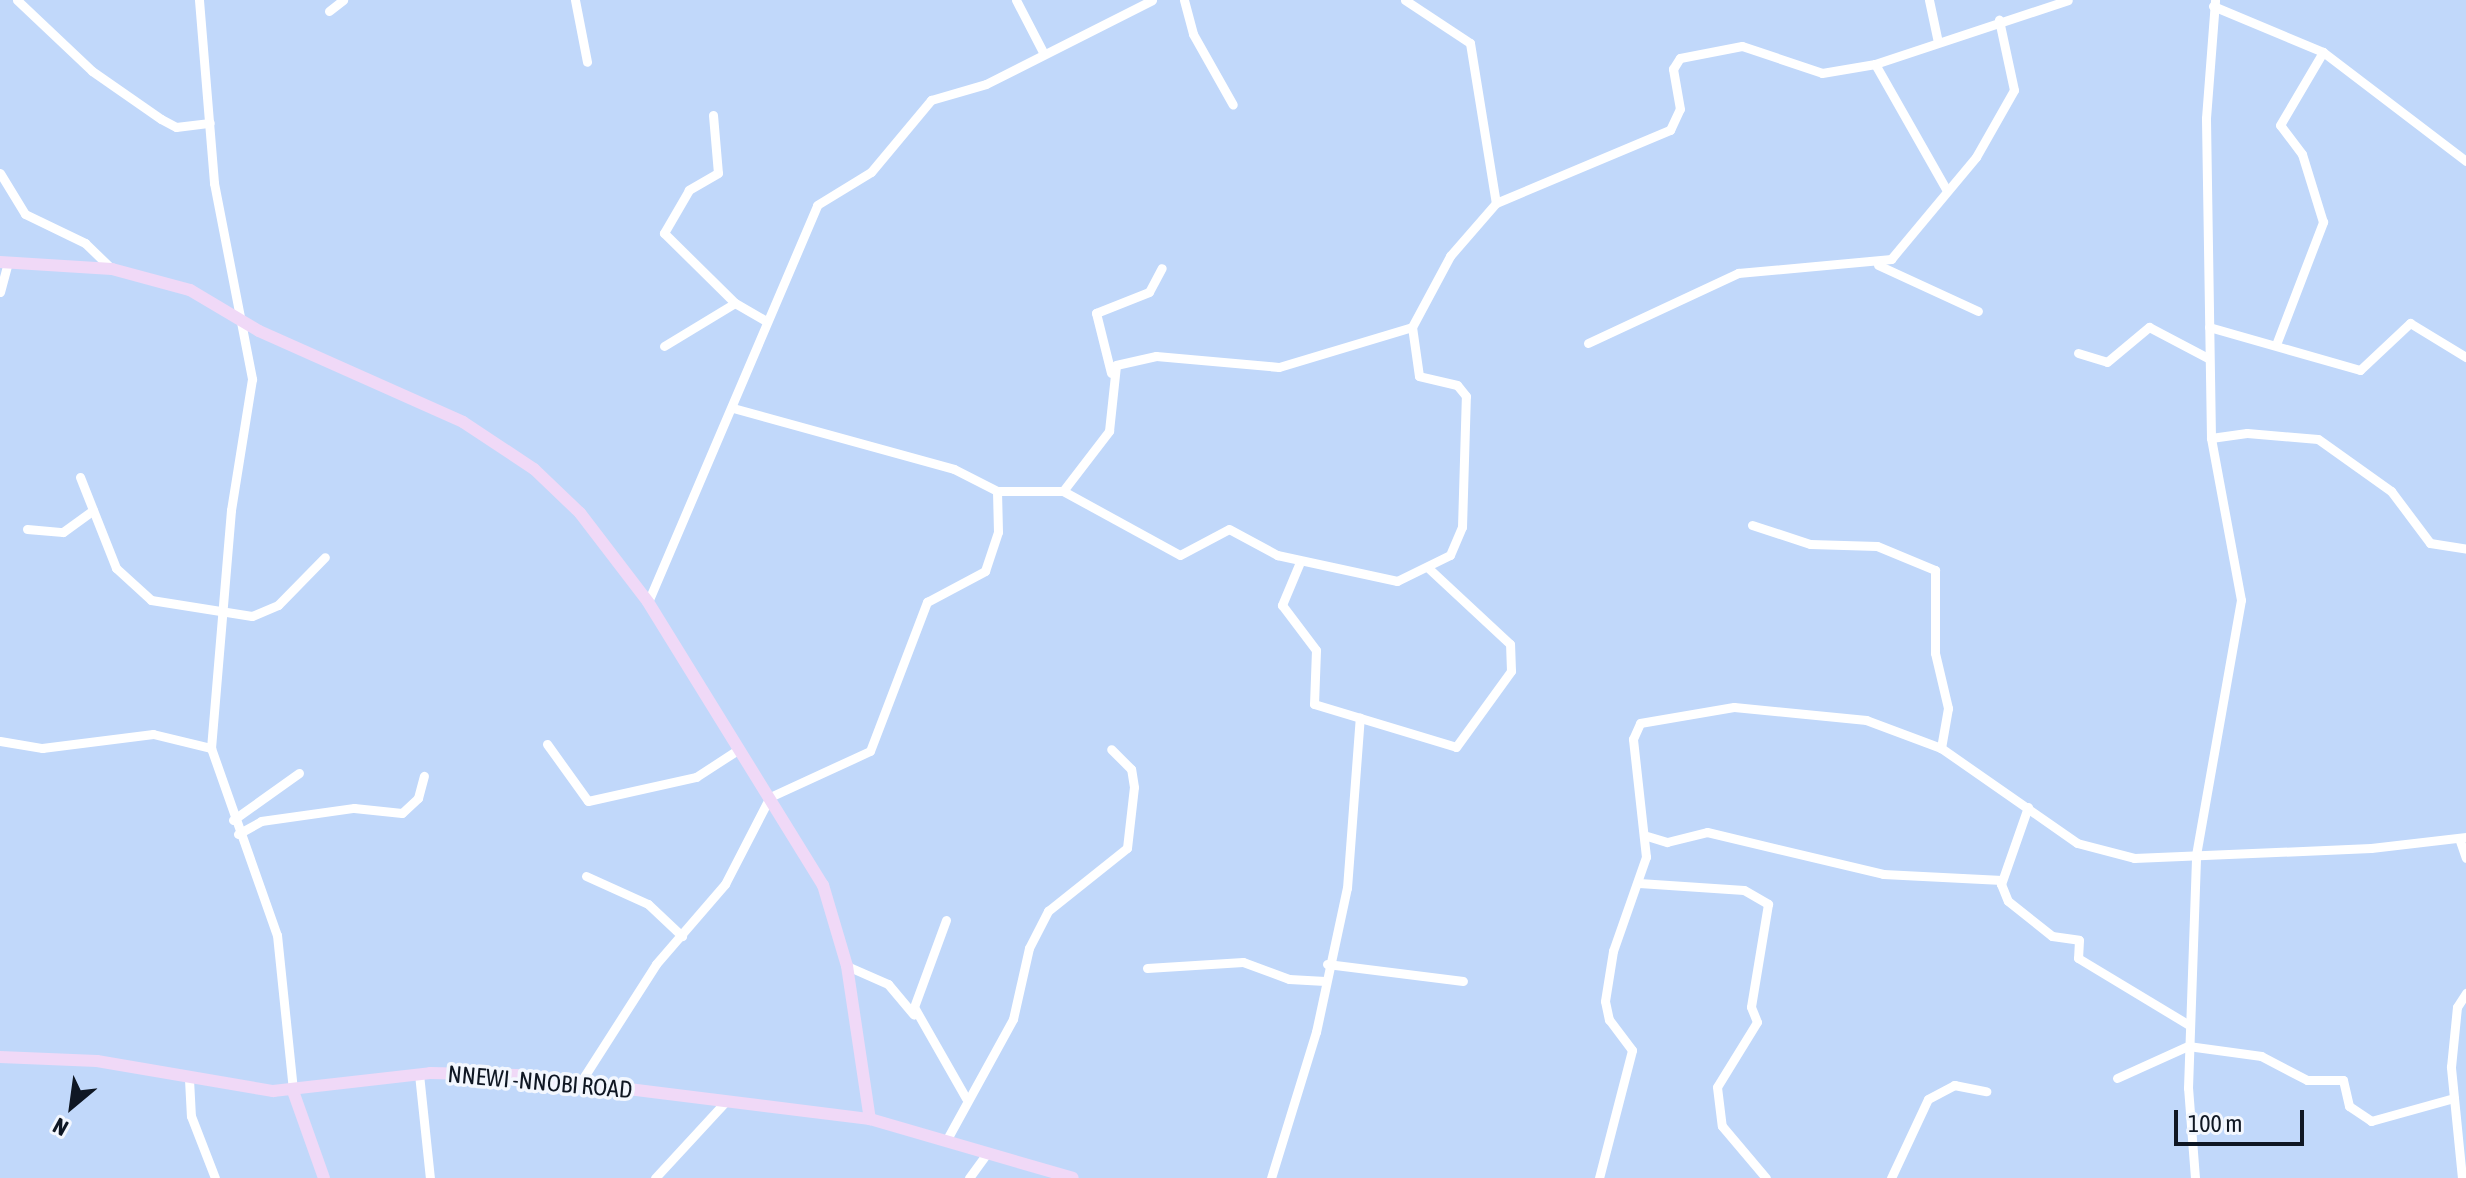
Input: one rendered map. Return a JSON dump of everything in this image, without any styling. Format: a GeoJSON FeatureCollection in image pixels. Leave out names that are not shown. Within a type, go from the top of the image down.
{"type":"FeatureCollection","features":[{"type":"Feature","properties":{"kind":"street"},"geometry":{"type":"LineString","coordinates":[[17,0],[92,71],[161,119],[176,127],[210,123]]}},
{"type":"Feature","properties":{"kind":"street"},"geometry":{"type":"LineString","coordinates":[[199,0],[210,123],[251,392],[231,510],[225,614],[211,748],[233,820],[277,935],[293,1091],[324,1178]]}},
{"type":"Feature","properties":{"kind":"street"},"geometry":{"type":"LineString","coordinates":[[329,11],[343,0]]}},
{"type":"Feature","properties":{"kind":"street"},"geometry":{"type":"LineString","coordinates":[[575,0],[587,62]]}},
{"type":"Feature","properties":{"kind":"street"},"geometry":{"type":"LineString","coordinates":[[1016,0],[1043,52]]}},
{"type":"Feature","properties":{"kind":"street"},"geometry":{"type":"LineString","coordinates":[[648,602],[733,408],[765,320],[817,205],[871,172],[931,100],[986,84],[1043,52],[1152,0]]}},
{"type":"Feature","properties":{"kind":"street"},"geometry":{"type":"LineString","coordinates":[[1184,0],[1193,34],[1233,105]]}},
{"type":"Feature","properties":{"kind":"street"},"geometry":{"type":"LineString","coordinates":[[1405,0],[1470,43],[1496,203]]}},
{"type":"Feature","properties":{"kind":"street"},"geometry":{"type":"LineString","coordinates":[[1929,0],[1937,39]]}},
{"type":"Feature","properties":{"kind":"street"},"geometry":{"type":"LineString","coordinates":[[733,408],[954,469],[997,491],[1063,491],[1180,555],[1229,529],[1300,562],[1397,581],[1450,555],[1461,539],[1466,396],[1457,385],[1419,376],[1412,327],[1450,256],[1496,203],[1670,130],[1680,109],[1673,69],[1680,58],[1742,46],[1804,72],[1875,64],[1937,39],[2068,0]]}},
{"type":"Feature","properties":{"kind":"street"},"geometry":{"type":"LineString","coordinates":[[2195,1178],[2188,1046],[2196,855],[2241,600],[2211,438],[2206,118],[2214,3],[2323,52],[2466,161]]}},
{"type":"Feature","properties":{"kind":"street"},"geometry":{"type":"LineString","coordinates":[[1588,343],[1738,273],[1878,265],[1891,259],[1946,189],[1976,157],[2014,90],[1999,20]]}},
{"type":"Feature","properties":{"kind":"street"},"geometry":{"type":"LineString","coordinates":[[2277,342],[2323,222],[2302,154],[2280,125],[2323,52]]}},
{"type":"Feature","properties":{"kind":"street"},"geometry":{"type":"LineString","coordinates":[[1875,64],[1946,189]]}},
{"type":"Feature","properties":{"kind":"street"},"geometry":{"type":"LineString","coordinates":[[713,115],[718,173],[689,190],[664,233],[735,303],[765,320]]}},
{"type":"Feature","properties":{"kind":"street"},"geometry":{"type":"LineString","coordinates":[[0,173],[25,214],[85,243],[112,269]]}},
{"type":"Feature","properties":{"kind":"street"},"geometry":{"type":"LineString","coordinates":[[0,292],[4,262],[112,269],[165,280],[241,321],[499,444],[580,513],[648,602],[736,751],[770,797],[823,885],[847,966],[870,1119]]}},
{"type":"Feature","properties":{"kind":"street"},"geometry":{"type":"LineString","coordinates":[[1878,265],[1978,311]]}},
{"type":"Feature","properties":{"kind":"street"},"geometry":{"type":"LineString","coordinates":[[1063,491],[1109,431],[1111,373],[1096,313],[1149,292],[1162,268]]}},
{"type":"Feature","properties":{"kind":"street"},"geometry":{"type":"LineString","coordinates":[[664,346],[735,303]]}},
{"type":"Feature","properties":{"kind":"street"},"geometry":{"type":"LineString","coordinates":[[2209,327],[2277,342],[2365,370],[2410,323],[2466,357]]}},
{"type":"Feature","properties":{"kind":"street"},"geometry":{"type":"LineString","coordinates":[[1111,373],[1125,360],[1156,356],[1279,367],[1412,327]]}},
{"type":"Feature","properties":{"kind":"street"},"geometry":{"type":"LineString","coordinates":[[2078,353],[2107,362],[2149,327],[2208,358]]}},
{"type":"Feature","properties":{"kind":"street"},"geometry":{"type":"LineString","coordinates":[[2211,438],[2247,433],[2318,439],[2391,491],[2430,543],[2466,549]]}},
{"type":"Feature","properties":{"kind":"street"},"geometry":{"type":"LineString","coordinates":[[80,477],[116,568],[140,596],[225,614],[266,612],[325,557]]}},
{"type":"Feature","properties":{"kind":"street"},"geometry":{"type":"LineString","coordinates":[[580,1083],[628,1003],[725,884],[770,797],[870,751],[927,602],[985,571],[998,532],[997,491]]}},
{"type":"Feature","properties":{"kind":"street"},"geometry":{"type":"LineString","coordinates":[[27,529],[63,532],[93,510]]}},
{"type":"Feature","properties":{"kind":"street"},"geometry":{"type":"LineString","coordinates":[[1752,525],[1810,544],[1888,549],[1935,570],[1935,653],[1948,708],[1941,748]]}},
{"type":"Feature","properties":{"kind":"street"},"geometry":{"type":"LineString","coordinates":[[1300,562],[1282,605],[1316,650],[1314,704],[1456,747],[1511,671],[1510,644],[1496,625],[1427,567]]}},
{"type":"Feature","properties":{"kind":"street"},"geometry":{"type":"LineString","coordinates":[[1599,1178],[1632,1050],[1609,1020],[1607,980],[1639,883],[1647,836],[1633,739],[1650,720],[1734,707],[1866,720],[1941,748],[2091,849],[2134,858],[2462,837],[2466,858]]}},
{"type":"Feature","properties":{"kind":"street"},"geometry":{"type":"LineString","coordinates":[[1271,1178],[1347,888],[1360,717]]}},
{"type":"Feature","properties":{"kind":"street"},"geometry":{"type":"LineString","coordinates":[[0,741],[42,748],[153,734],[211,748]]}},
{"type":"Feature","properties":{"kind":"street"},"geometry":{"type":"LineString","coordinates":[[547,744],[588,801],[696,777],[736,751]]}},
{"type":"Feature","properties":{"kind":"street"},"geometry":{"type":"LineString","coordinates":[[946,1141],[966,1098],[1013,1019],[1029,948],[1048,911],[1127,848],[1134,787],[1131,769],[1111,749]]}},
{"type":"Feature","properties":{"kind":"street"},"geometry":{"type":"LineString","coordinates":[[233,820],[299,773]]}},
{"type":"Feature","properties":{"kind":"street"},"geometry":{"type":"LineString","coordinates":[[238,834],[261,821],[354,808],[402,813],[418,798],[424,776]]}},
{"type":"Feature","properties":{"kind":"street"},"geometry":{"type":"LineString","coordinates":[[2028,807],[2002,880],[2016,911],[2042,921],[2052,936],[2079,940],[2078,958],[2189,1025]]}},
{"type":"Feature","properties":{"kind":"street"},"geometry":{"type":"LineString","coordinates":[[1647,836],[1667,842],[1707,832],[1883,874],[2002,880]]}},
{"type":"Feature","properties":{"kind":"street"},"geometry":{"type":"LineString","coordinates":[[586,876],[648,904],[682,936]]}},
{"type":"Feature","properties":{"kind":"street"},"geometry":{"type":"LineString","coordinates":[[1639,883],[1744,890],[1768,904],[1751,1007],[1757,1022],[1717,1087],[1722,1126],[1766,1178]]}},
{"type":"Feature","properties":{"kind":"street"},"geometry":{"type":"LineString","coordinates":[[916,1017],[917,988],[946,920]]}},
{"type":"Feature","properties":{"kind":"street"},"geometry":{"type":"LineString","coordinates":[[1147,968],[1252,963],[1280,977],[1325,981]]}},
{"type":"Feature","properties":{"kind":"street"},"geometry":{"type":"LineString","coordinates":[[1327,964],[1463,981]]}},
{"type":"Feature","properties":{"kind":"street"},"geometry":{"type":"LineString","coordinates":[[847,966],[888,984],[916,1017],[966,1098]]}},
{"type":"Feature","properties":{"kind":"street"},"geometry":{"type":"LineString","coordinates":[[2462,1178],[2454,1098],[2457,1007],[2466,993]]}},
{"type":"Feature","properties":{"kind":"street"},"geometry":{"type":"LineString","coordinates":[[2117,1078],[2188,1046],[2261,1056],[2317,1082],[2343,1080],[2349,1106],[2371,1121],[2454,1098]]}},
{"type":"Feature","properties":{"kind":"street","name":"NNEWI -NNOBI ROAD"},"geometry":{"type":"LineString","coordinates":[[0,1057],[97,1061],[189,1079],[293,1091],[419,1074],[580,1083],[870,1119],[985,1156],[1073,1178]]}},
{"type":"Feature","properties":{"kind":"street"},"geometry":{"type":"LineString","coordinates":[[419,1074],[430,1178]]}},
{"type":"Feature","properties":{"kind":"street"},"geometry":{"type":"LineString","coordinates":[[189,1079],[191,1116],[215,1178]]}},
{"type":"Feature","properties":{"kind":"street"},"geometry":{"type":"LineString","coordinates":[[1891,1178],[1928,1099],[1954,1085],[1986,1091]]}},
{"type":"Feature","properties":{"kind":"street"},"geometry":{"type":"LineString","coordinates":[[655,1178],[726,1101]]}},
{"type":"Feature","properties":{"kind":"street"},"geometry":{"type":"LineString","coordinates":[[969,1178],[985,1156]]}}]}
